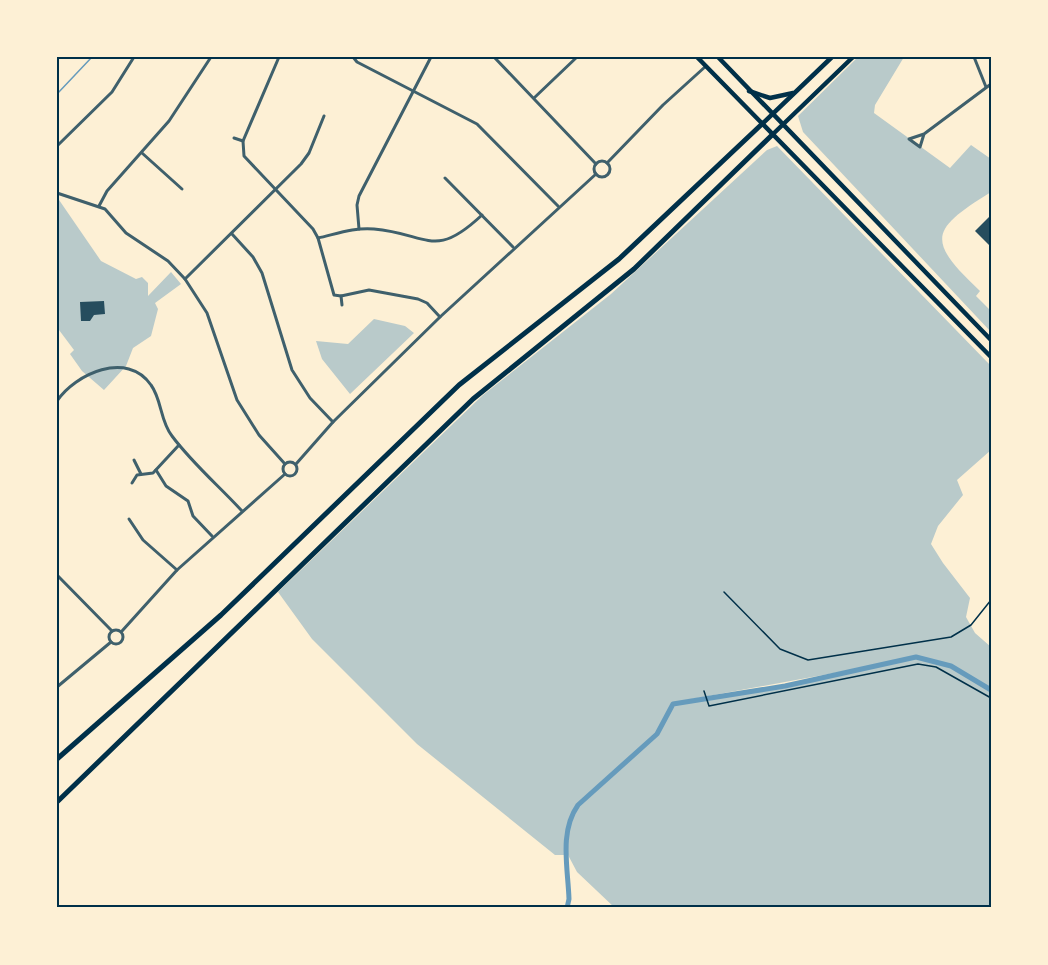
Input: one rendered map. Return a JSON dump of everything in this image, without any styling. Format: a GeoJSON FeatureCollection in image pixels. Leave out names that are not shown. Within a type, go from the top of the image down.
{"type":"FeatureCollection","features":[{"type":"Feature","properties":{"kind":"highway"},"geometry":{"type":"LineString","coordinates":[[57,758],[221,615],[474,372],[620,259],[762,124]]}},
{"type":"Feature","properties":{"kind":"highway"},"geometry":{"type":"LineString","coordinates":[[57,800],[473,399],[634,269],[772,135]]}},
{"type":"Feature","properties":{"kind":"main road"},"geometry":{"type":"LineString","coordinates":[[697,57],[991,357]]}},
{"type":"Feature","properties":{"kind":"main road"},"geometry":{"type":"LineString","coordinates":[[718,57],[991,340]]}},
{"type":"Feature","properties":{"kind":"main road"},"geometry":{"type":"LineString","coordinates":[[762,124],[832,57]]}},
{"type":"Feature","properties":{"kind":"main road"},"geometry":{"type":"LineString","coordinates":[[772,135],[853,57]]}},
{"type":"Feature","properties":{"kind":"main road"},"geometry":{"type":"LineString","coordinates":[[748,90],[770,98],[795,92]]}},
{"type":"Feature","properties":{"kind":"street"},"geometry":{"type":"LineString","coordinates":[[57,146],[112,92],[134,57]]}},
{"type":"Feature","properties":{"kind":"street"},"geometry":{"type":"LineString","coordinates":[[99,206],[107,191],[169,121],[211,57]]}},
{"type":"Feature","properties":{"kind":"street"},"geometry":{"type":"LineString","coordinates":[[279,57],[243,141],[244,156],[308,222],[318,238],[334,295],[341,296],[369,290],[418,299],[427,303],[440,317]]}},
{"type":"Feature","properties":{"kind":"street"},"geometry":{"type":"LineString","coordinates":[[353,57],[357,62],[477,124],[558,206]]}},
{"type":"Feature","properties":{"kind":"street"},"geometry":{"type":"LineString","coordinates":[[359,229],[357,200],[431,57]]}},
{"type":"Feature","properties":{"kind":"street"},"geometry":{"type":"LineString","coordinates":[[285,474],[294,476],[297,472],[296,465],[333,422],[513,247],[596,174],[596,164],[494,57]]}},
{"type":"Feature","properties":{"kind":"street"},"geometry":{"type":"LineString","coordinates":[[974,57],[986,87]]}},
{"type":"Feature","properties":{"kind":"street"},"geometry":{"type":"LineString","coordinates":[[534,98],[575,58]]}},
{"type":"Feature","properties":{"kind":"street"},"geometry":{"type":"LineString","coordinates":[[607,163],[663,105],[706,66]]}},
{"type":"Feature","properties":{"kind":"street"},"geometry":{"type":"LineString","coordinates":[[924,134],[920,147],[909,139],[924,134],[991,84]]}},
{"type":"Feature","properties":{"kind":"street"},"geometry":{"type":"LineString","coordinates":[[185,279],[305,159],[324,116]]}},
{"type":"Feature","properties":{"kind":"street"},"geometry":{"type":"LineString","coordinates":[[234,138],[243,141]]}},
{"type":"Feature","properties":{"kind":"street"},"geometry":{"type":"LineString","coordinates":[[142,153],[182,189]]}},
{"type":"Feature","properties":{"kind":"street"},"geometry":{"type":"LineString","coordinates":[[596,164],[603,161],[607,163]]}},
{"type":"Feature","properties":{"kind":"street"},"geometry":{"type":"LineString","coordinates":[[596,174],[602,177],[607,174],[609,170],[607,163]]}},
{"type":"Feature","properties":{"kind":"street"},"geometry":{"type":"LineString","coordinates":[[445,178],[513,247]]}},
{"type":"Feature","properties":{"kind":"street"},"geometry":{"type":"LineString","coordinates":[[57,193],[69,199],[99,206],[126,232],[168,261],[185,279],[207,313],[237,400],[259,435],[285,464],[285,474],[177,570],[122,632]]}},
{"type":"Feature","properties":{"kind":"street"},"geometry":{"type":"LineString","coordinates":[[318,238],[359,229],[376,229],[444,242],[463,233],[482,215]]}},
{"type":"Feature","properties":{"kind":"street"},"geometry":{"type":"LineString","coordinates":[[232,234],[254,257],[262,273],[297,378],[333,422]]}},
{"type":"Feature","properties":{"kind":"street"},"geometry":{"type":"LineString","coordinates":[[341,296],[342,305]]}},
{"type":"Feature","properties":{"kind":"street"},"geometry":{"type":"LineString","coordinates":[[57,401],[67,388],[95,371],[112,367],[145,378],[152,385],[167,428],[179,445],[242,511]]}},
{"type":"Feature","properties":{"kind":"street"},"geometry":{"type":"LineString","coordinates":[[132,483],[141,474],[156,470],[179,445]]}},
{"type":"Feature","properties":{"kind":"street"},"geometry":{"type":"LineString","coordinates":[[134,460],[141,474]]}},
{"type":"Feature","properties":{"kind":"street"},"geometry":{"type":"LineString","coordinates":[[285,464],[292,462],[296,465]]}},
{"type":"Feature","properties":{"kind":"street"},"geometry":{"type":"LineString","coordinates":[[156,470],[166,486],[188,501],[193,516],[212,537]]}},
{"type":"Feature","properties":{"kind":"street"},"geometry":{"type":"LineString","coordinates":[[129,519],[143,540],[177,570]]}},
{"type":"Feature","properties":{"kind":"street"},"geometry":{"type":"LineString","coordinates":[[57,575],[112,631],[122,632]]}},
{"type":"Feature","properties":{"kind":"street"},"geometry":{"type":"LineString","coordinates":[[111,642],[109,635],[112,631]]}},
{"type":"Feature","properties":{"kind":"street"},"geometry":{"type":"LineString","coordinates":[[57,687],[111,642],[121,643],[124,639],[122,632]]}},
{"type":"Feature","properties":{"kind":"path"},"geometry":{"type":"LineString","coordinates":[[724,592],[780,649],[808,660],[951,637],[970,626],[991,600]]}},
{"type":"Feature","properties":{"kind":"path"},"geometry":{"type":"LineString","coordinates":[[704,691],[705,701],[709,706],[918,664],[936,667],[991,698]]}},
{"type":"Feature","properties":{"kind":"shaded area"},"geometry":{"type":"Polygon","coordinates":[[[858,57],[904,57],[875,105],[874,113],[950,168],[971,145],[991,159],[991,192],[956,216],[946,227],[942,237],[950,259],[980,291],[976,296],[991,311],[991,332],[803,132],[798,116],[858,57]]]}},
{"type":"Feature","properties":{"kind":"shaded area"},"geometry":{"type":"Polygon","coordinates":[[[777,146],[991,366],[991,450],[957,480],[963,495],[938,526],[931,544],[970,598],[966,617],[975,633],[991,647],[991,908],[615,908],[577,872],[568,855],[555,855],[417,744],[312,639],[278,592],[483,395],[611,294],[767,150],[777,146]],[[888,663],[678,703],[785,686],[888,663]]]}},
{"type":"Feature","properties":{"kind":"shaded area"},"geometry":{"type":"Polygon","coordinates":[[[57,197],[101,261],[136,279],[142,277],[148,283],[148,296],[171,272],[181,284],[155,303],[158,309],[151,336],[133,348],[126,366],[104,390],[82,371],[70,354],[74,350],[59,330],[57,331],[57,197]]]}},
{"type":"Feature","properties":{"kind":"shaded area"},"geometry":{"type":"Polygon","coordinates":[[[374,319],[405,326],[414,333],[350,394],[322,359],[316,341],[348,344],[374,319]]]}},
{"type":"Feature","properties":{"kind":"building"},"geometry":{"type":"Polygon","coordinates":[[[991,215],[991,247],[975,231],[991,215]]]}},
{"type":"Feature","properties":{"kind":"building"},"geometry":{"type":"Polygon","coordinates":[[[104,301],[105,314],[94,315],[90,321],[81,321],[80,302],[104,301]]]}},
{"type":"Feature","properties":{"kind":"waterway"},"geometry":{"type":"LineString","coordinates":[[57,94],[92,57]]}},
{"type":"Feature","properties":{"kind":"waterway"},"geometry":{"type":"LineString","coordinates":[[567,908],[569,899],[566,850],[568,827],[572,816],[578,805],[657,734],[673,704],[785,686],[916,657],[951,666],[991,690]]}}]}
